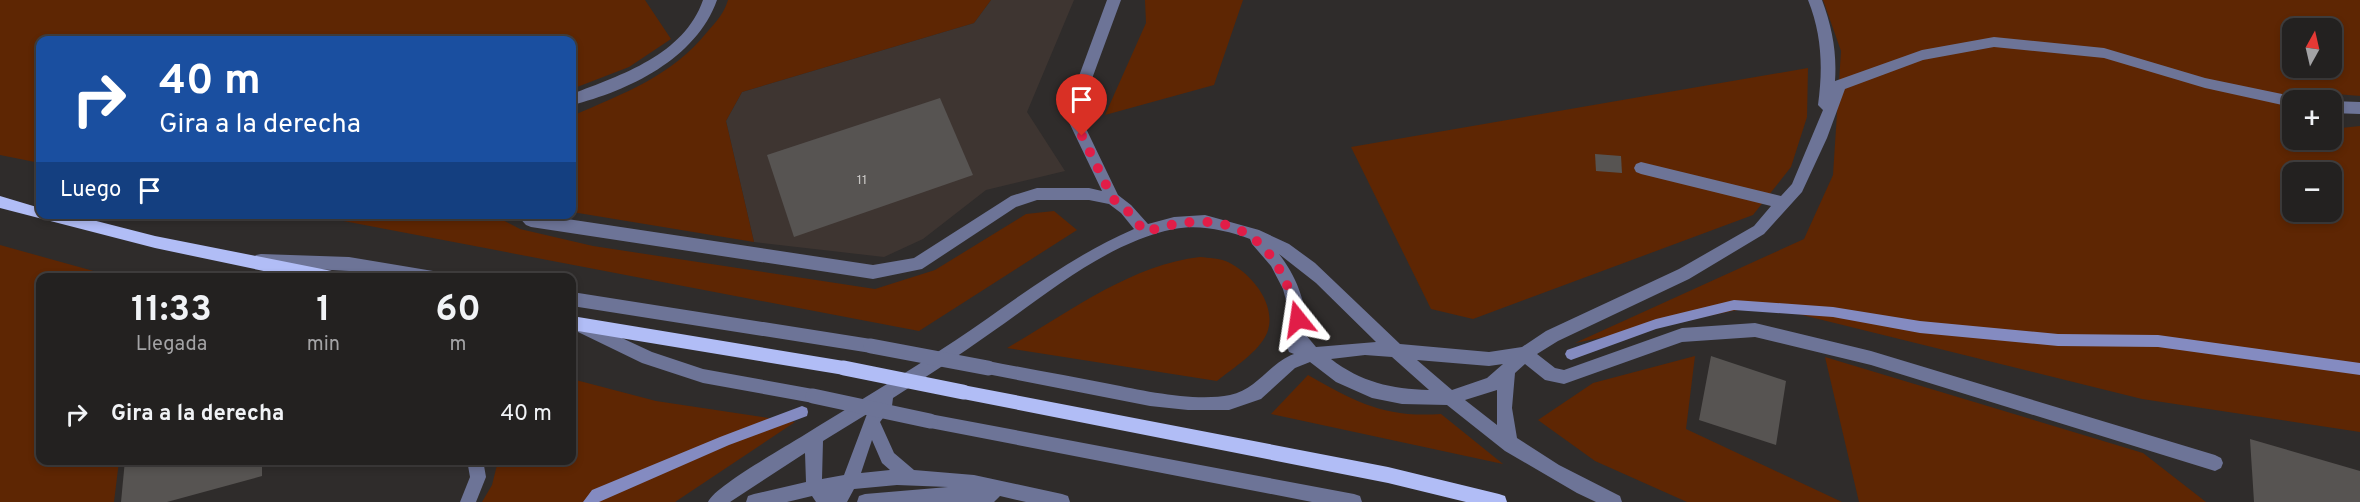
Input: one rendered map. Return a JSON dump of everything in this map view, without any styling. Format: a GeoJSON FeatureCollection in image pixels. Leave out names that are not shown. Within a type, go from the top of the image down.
{"type":"FeatureCollection","features":[{"type":"Feature","properties":{"kind":"main road"},"geometry":{"type":"LineString","coordinates":[[0,202],[36,213]]}},
{"type":"Feature","properties":{"kind":"main road"},"geometry":{"type":"LineString","coordinates":[[61,219],[155,242],[308,273]]}},
{"type":"Feature","properties":{"kind":"main road"},"geometry":{"type":"LineString","coordinates":[[576,324],[844,369],[1388,475],[1499,502]]}},
{"type":"Feature","properties":{"kind":"street"},"geometry":{"type":"LineString","coordinates":[[576,98],[646,70],[682,42],[708,10],[710,0]]}},
{"type":"Feature","properties":{"kind":"street"},"geometry":{"type":"LineString","coordinates":[[1113,199],[1072,114],[1114,0]]}},
{"type":"Feature","properties":{"kind":"street"},"geometry":{"type":"LineString","coordinates":[[1815,0],[1826,26],[1830,67],[1820,138]]}},
{"type":"Feature","properties":{"kind":"street"},"geometry":{"type":"LineString","coordinates":[[1299,338],[1312,354],[1342,377],[1372,391],[1402,397],[1449,398],[1492,384],[1524,354],[1552,336],[1684,274],[1759,231],[1797,188],[1820,138],[1839,85],[1922,56],[1994,42],[2104,53],[2205,83],[2282,99]]}},
{"type":"Feature","properties":{"kind":"street"},"geometry":{"type":"LineString","coordinates":[[2342,107],[2360,108]]}},
{"type":"Feature","properties":{"kind":"street"},"geometry":{"type":"LineString","coordinates":[[1641,168],[1784,204]]}},
{"type":"Feature","properties":{"kind":"street"},"geometry":{"type":"LineString","coordinates":[[529,219],[873,272],[917,264],[1011,202],[1037,194],[1089,194],[1113,199],[1126,209],[1145,232]]}},
{"type":"Feature","properties":{"kind":"street"},"geometry":{"type":"LineString","coordinates":[[716,502],[1080,265],[1145,232],[1177,222],[1195,222],[1247,233],[1274,243],[1297,258],[1393,349],[1449,398],[1511,446],[1614,502]]}},
{"type":"Feature","properties":{"kind":"street"},"geometry":{"type":"LineString","coordinates":[[1247,233],[1272,254],[1284,273],[1298,319],[1299,338],[1289,363]]}},
{"type":"Feature","properties":{"kind":"street"},"geometry":{"type":"LineString","coordinates":[[240,259],[349,264],[403,273]]}},
{"type":"Feature","properties":{"kind":"street"},"geometry":{"type":"LineString","coordinates":[[576,300],[871,346],[1150,399],[1188,404],[1229,403],[1255,394],[1289,363],[1312,354],[1365,348],[1489,360],[1524,354],[1551,375],[1564,377],[1682,335],[1755,330],[1871,358],[2214,463]]}},
{"type":"Feature","properties":{"kind":"street"},"geometry":{"type":"LineString","coordinates":[[576,324],[648,358],[703,376],[1354,502]]}},
{"type":"Feature","properties":{"kind":"street"},"geometry":{"type":"LineString","coordinates":[[1508,370],[1503,408],[1504,427],[1511,446]]}},
{"type":"Feature","properties":{"kind":"street"},"geometry":{"type":"LineString","coordinates":[[837,502],[851,481],[872,422],[882,405],[912,376]]}},
{"type":"Feature","properties":{"kind":"street"},"geometry":{"type":"LineString","coordinates":[[872,422],[888,458],[910,477]]}},
{"type":"Feature","properties":{"kind":"street"},"geometry":{"type":"LineString","coordinates":[[816,436],[812,472],[816,487],[827,502]]}},
{"type":"Feature","properties":{"kind":"street"},"geometry":{"type":"LineString","coordinates":[[468,502],[478,477],[477,465]]}},
{"type":"Feature","properties":{"kind":"street"},"geometry":{"type":"LineString","coordinates":[[754,502],[851,481],[910,477],[945,479],[1062,502]]}},
{"type":"Feature","properties":{"kind":"street"},"geometry":{"type":"LineString","coordinates":[[865,502],[962,494],[1034,496]]}},
{"type":"Feature","properties":{"kind":"shaded area"},"geometry":{"type":"Polygon","coordinates":[[[0,0],[645,0],[671,39],[629,67],[576,87],[576,36],[36,36],[36,162],[0,155],[0,0]]]}},
{"type":"Feature","properties":{"kind":"shaded area"},"geometry":{"type":"Polygon","coordinates":[[[728,0],[991,0],[974,23],[742,92],[726,121],[754,242],[576,213],[576,114],[646,82],[662,72],[694,47],[722,13],[728,0]]]}},
{"type":"Feature","properties":{"kind":"shaded area"},"geometry":{"type":"Polygon","coordinates":[[[991,0],[1074,0],[1027,112],[1065,171],[986,190],[923,239],[884,257],[754,242],[726,121],[742,92],[974,23],[991,0]]]}},
{"type":"Feature","properties":{"kind":"shaded area"},"geometry":{"type":"Polygon","coordinates":[[[1145,0],[1243,0],[1214,85],[1105,115],[1146,23],[1145,0]]]}},
{"type":"Feature","properties":{"kind":"shaded area"},"geometry":{"type":"Polygon","coordinates":[[[1823,0],[2360,0],[2360,96],[2342,94],[2342,90],[2282,90],[2282,150],[2342,150],[2342,128],[2360,126],[2360,432],[2142,399],[1762,305],[1575,343],[1804,239],[1833,175],[1841,51],[1823,0]]]}},
{"type":"Feature","properties":{"kind":"shaded area"},"geometry":{"type":"Polygon","coordinates":[[[1808,68],[1807,117],[1791,167],[1753,215],[1473,319],[1431,309],[1351,147],[1808,68]]]}},
{"type":"Feature","properties":{"kind":"shaded area"},"geometry":{"type":"Polygon","coordinates":[[[1054,211],[1077,230],[919,331],[333,219],[501,219],[520,229],[593,246],[875,289],[935,270],[1026,214],[1054,211]]]}},
{"type":"Feature","properties":{"kind":"shaded area"},"geometry":{"type":"Polygon","coordinates":[[[0,245],[101,273],[36,273],[36,465],[119,465],[114,502],[0,502],[0,245]]]}},
{"type":"Feature","properties":{"kind":"shaded area"},"geometry":{"type":"Polygon","coordinates":[[[1200,257],[1214,258],[1237,267],[1260,291],[1269,312],[1267,333],[1258,347],[1217,381],[1007,348],[1124,280],[1174,262],[1200,257]]]}},
{"type":"Feature","properties":{"kind":"shaded area"},"geometry":{"type":"Polygon","coordinates":[[[1695,356],[1686,429],[1842,502],[1687,502],[1595,461],[1538,420],[1593,383],[1695,356]]]}},
{"type":"Feature","properties":{"kind":"shaded area"},"geometry":{"type":"Polygon","coordinates":[[[1825,357],[2143,453],[2206,502],[1859,502],[1825,357]]]}},
{"type":"Feature","properties":{"kind":"shaded area"},"geometry":{"type":"Polygon","coordinates":[[[1308,375],[1356,400],[1387,411],[1421,415],[1441,414],[1503,464],[1271,414],[1308,375]]]}},
{"type":"Feature","properties":{"kind":"shaded area"},"geometry":{"type":"Polygon","coordinates":[[[576,380],[656,401],[795,422],[675,502],[482,502],[492,485],[497,465],[576,465],[576,380]]]}},
{"type":"Feature","properties":{"kind":"building"},"geometry":{"type":"Polygon","coordinates":[[[940,98],[973,175],[794,237],[767,155],[940,98]]]}},
{"type":"Feature","properties":{"kind":"building"},"geometry":{"type":"Polygon","coordinates":[[[1595,154],[1621,156],[1622,173],[1596,171],[1595,154]]]}},
{"type":"Feature","properties":{"kind":"building"},"geometry":{"type":"Polygon","coordinates":[[[1711,356],[1786,381],[1776,445],[1699,420],[1711,356]]]}},
{"type":"Feature","properties":{"kind":"building"},"geometry":{"type":"Polygon","coordinates":[[[2250,439],[2360,471],[2360,502],[2254,502],[2250,439]]]}},
{"type":"Feature","properties":{"kind":"building"},"geometry":{"type":"Polygon","coordinates":[[[125,465],[262,465],[262,476],[167,502],[121,502],[125,465]]]}},
{"type":"Feature","properties":{"kind":"waterway"},"geometry":{"type":"LineString","coordinates":[[1571,354],[1656,324],[1734,305],[1833,312],[1920,327],[2058,340],[2158,341],[2360,369]]}},
{"type":"Feature","properties":{"kind":"waterway"},"geometry":{"type":"LineString","coordinates":[[590,502],[597,495],[750,431],[802,412]]}},
{"type":"Feature","properties":{"kind":"route"},"geometry":{"type":"LineString","coordinates":[[1082,136],[1113,199],[1126,209],[1145,232],[1177,222],[1211,223],[1247,233],[1259,242],[1272,254],[1284,273],[1298,319]]}}]}
